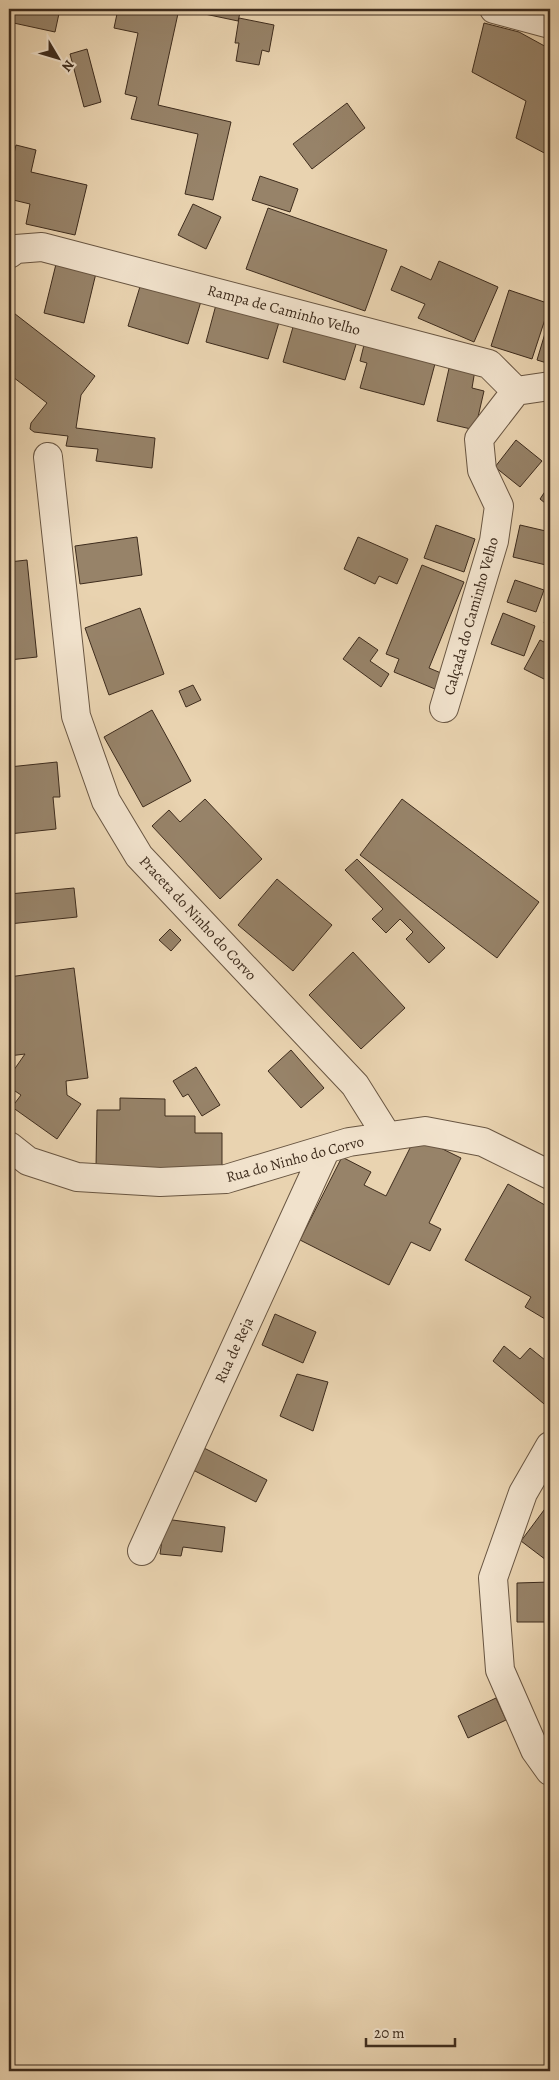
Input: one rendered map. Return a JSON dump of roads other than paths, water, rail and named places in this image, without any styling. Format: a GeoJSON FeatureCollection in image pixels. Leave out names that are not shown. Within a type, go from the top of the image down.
{"type":"FeatureCollection","features":[{"type":"Feature","properties":{"kind":"street"},"geometry":{"type":"LineString","coordinates":[[494,9],[550,24]]}},
{"type":"Feature","properties":{"kind":"street","name":"Rampa de Caminho Velho"},"geometry":{"type":"LineString","coordinates":[[9,254],[16,249],[42,247],[489,364],[516,390]]}},
{"type":"Feature","properties":{"kind":"street"},"geometry":{"type":"LineString","coordinates":[[516,390],[550,386]]}},
{"type":"Feature","properties":{"kind":"street","name":"Calçada do Caminho Velho"},"geometry":{"type":"LineString","coordinates":[[444,708],[494,541],[499,506],[482,470],[479,439],[516,390]]}},
{"type":"Feature","properties":{"kind":"street","name":"Praceta do Ninho do Corvo"},"geometry":{"type":"LineString","coordinates":[[48,457],[76,716],[106,801],[139,856],[355,1085],[387,1136]]}},
{"type":"Feature","properties":{"kind":"street","name":"Rua do Ninho do Corvo"},"geometry":{"type":"LineString","coordinates":[[9,1146],[28,1161],[77,1177],[160,1182],[226,1179],[349,1142],[425,1131],[483,1142],[550,1175]]}},
{"type":"Feature","properties":{"kind":"street","name":"Rua de Reja"},"geometry":{"type":"LineString","coordinates":[[142,1551],[326,1149]]}},
{"type":"Feature","properties":{"kind":"street"},"geometry":{"type":"LineString","coordinates":[[550,1446],[523,1493],[493,1578],[500,1670],[535,1750],[550,1771]]}}]}
